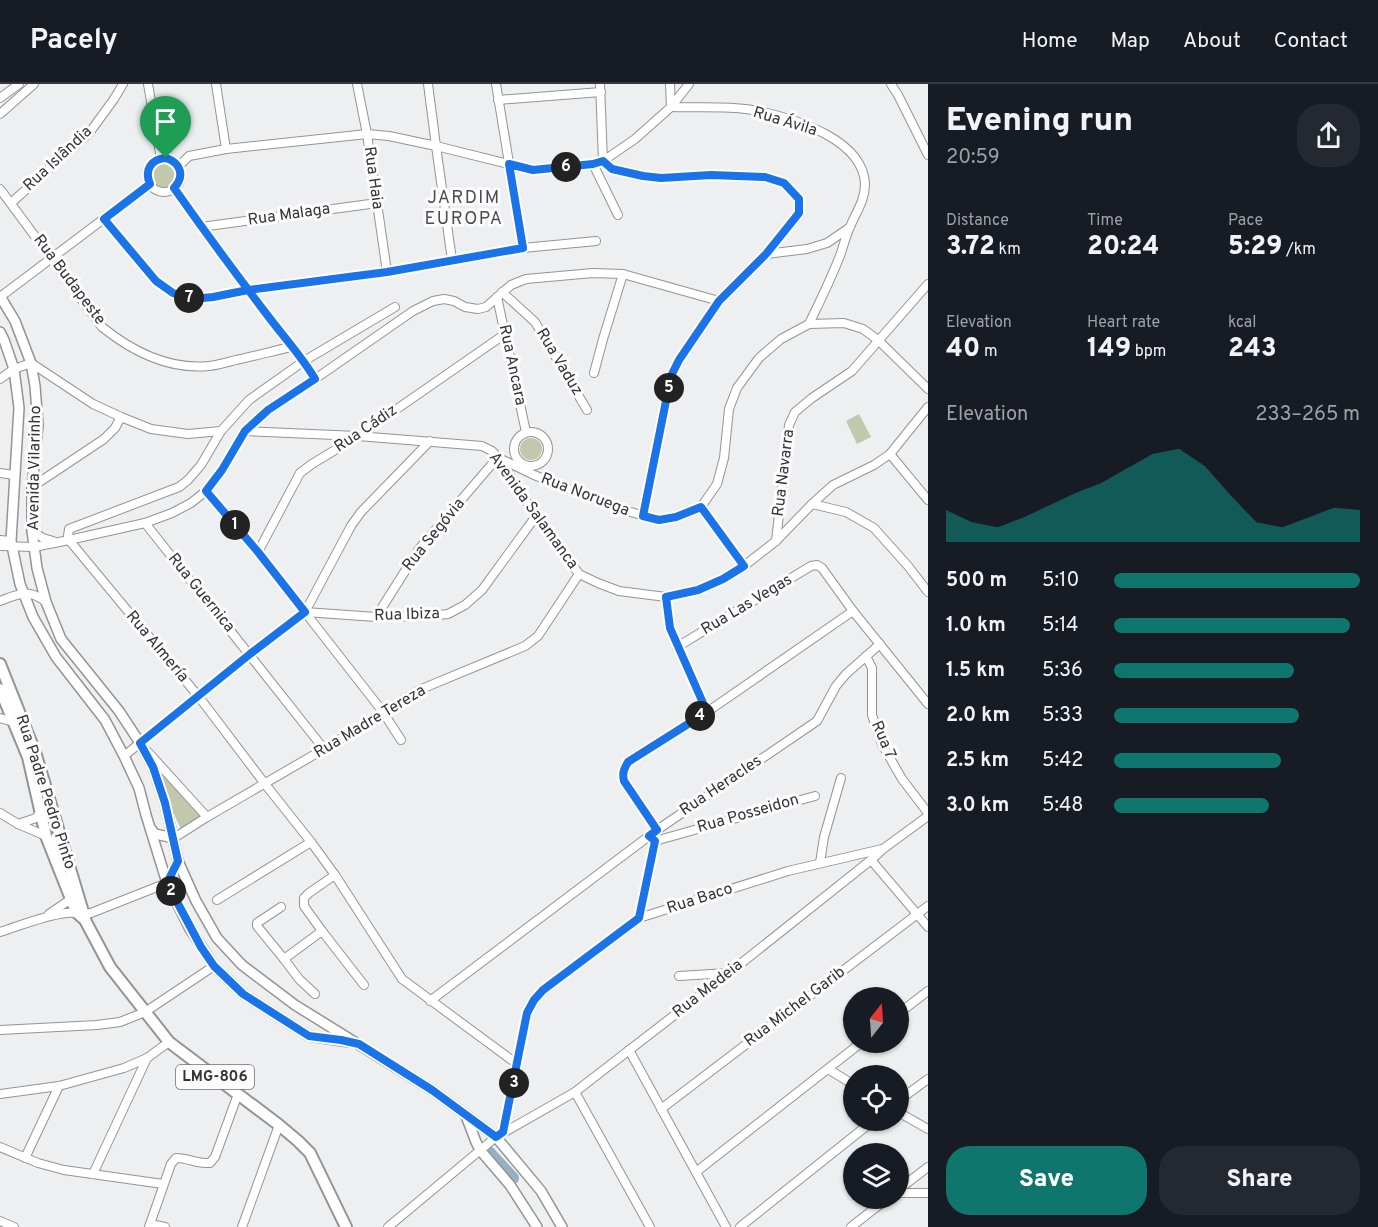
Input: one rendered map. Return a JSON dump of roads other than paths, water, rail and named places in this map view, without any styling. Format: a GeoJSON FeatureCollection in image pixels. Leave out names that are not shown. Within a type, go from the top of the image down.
{"type":"FeatureCollection","features":[{"type":"Feature","properties":{"kind":"highway","name":"Rua Padre Pedro Pinto"},"geometry":{"type":"LineString","coordinates":[[0,664],[35,752],[70,864],[74,897]]}},
{"type":"Feature","properties":{"kind":"highway","name":"Rua Padre Pedro Pinto"},"geometry":{"type":"LineString","coordinates":[[0,689],[28,756],[46,836],[82,916],[110,967],[169,1042],[279,1125],[310,1153],[346,1227]]}},
{"type":"Feature","properties":{"kind":"main road","name":"Avenida Vilarinho"},"geometry":{"type":"LineString","coordinates":[[0,296],[15,321],[31,363],[35,386],[38,425],[32,487],[32,531],[37,568],[46,602],[62,639],[119,711],[153,767],[165,803],[178,861],[196,901],[217,938],[242,965],[295,1005],[500,1135],[541,1191],[562,1227]]}},
{"type":"Feature","properties":{"kind":"main road","name":"Avenida Vilarinho"},"geometry":{"type":"LineString","coordinates":[[0,332],[14,369],[19,408],[12,544],[20,584],[33,616],[56,657],[105,720],[124,756],[139,788],[167,883],[190,929],[214,966],[243,994],[309,1036],[359,1044]]}},
{"type":"Feature","properties":{"kind":"main road"},"geometry":{"type":"LineString","coordinates":[[146,815],[154,834],[174,838]]}},
{"type":"Feature","properties":{"kind":"main road"},"geometry":{"type":"LineString","coordinates":[[167,883],[178,861]]}},
{"type":"Feature","properties":{"kind":"main road"},"geometry":{"type":"LineString","coordinates":[[465,1114],[478,1146],[510,1185],[537,1227]]}},
{"type":"Feature","properties":{"kind":"street"},"geometry":{"type":"LineString","coordinates":[[0,98],[19,84]]}},
{"type":"Feature","properties":{"kind":"street"},"geometry":{"type":"LineString","coordinates":[[0,114],[34,84]]}},
{"type":"Feature","properties":{"kind":"street","name":"Rua Islândia"},"geometry":{"type":"LineString","coordinates":[[11,202],[90,132],[123,84]]}},
{"type":"Feature","properties":{"kind":"street"},"geometry":{"type":"LineString","coordinates":[[148,84],[161,159]]}},
{"type":"Feature","properties":{"kind":"street"},"geometry":{"type":"LineString","coordinates":[[216,84],[226,149]]}},
{"type":"Feature","properties":{"kind":"street","name":"Rua Haia"},"geometry":{"type":"LineString","coordinates":[[357,84],[367,134],[387,272]]}},
{"type":"Feature","properties":{"kind":"street"},"geometry":{"type":"LineString","coordinates":[[428,84],[452,260]]}},
{"type":"Feature","properties":{"kind":"street"},"geometry":{"type":"LineString","coordinates":[[496,84],[523,248]]}},
{"type":"Feature","properties":{"kind":"street"},"geometry":{"type":"LineString","coordinates":[[670,84],[671,107]]}},
{"type":"Feature","properties":{"kind":"street"},"geometry":{"type":"LineString","coordinates":[[178,167],[189,156],[226,149],[367,134],[436,146],[533,170],[593,164],[603,161],[635,139],[671,107],[689,84]]}},
{"type":"Feature","properties":{"kind":"street"},"geometry":{"type":"LineString","coordinates":[[891,84],[928,155]]}},
{"type":"Feature","properties":{"kind":"street"},"geometry":{"type":"LineString","coordinates":[[498,100],[600,88],[603,161],[612,169],[661,178],[711,175],[765,177],[784,183],[799,199],[799,213],[766,254],[719,301],[679,360],[671,376],[643,516]]}},
{"type":"Feature","properties":{"kind":"street","name":"Rua Ávila"},"geometry":{"type":"LineString","coordinates":[[671,107],[762,111],[805,124],[833,137],[850,152],[861,166],[865,183],[863,201],[849,227],[842,252],[809,324]]}},
{"type":"Feature","properties":{"kind":"street"},"geometry":{"type":"LineString","coordinates":[[156,160],[171,160],[178,167],[181,173],[180,180],[174,188],[164,192],[158,191],[147,179],[148,168],[156,160]]}},
{"type":"Feature","properties":{"kind":"street"},"geometry":{"type":"LineString","coordinates":[[593,164],[618,215]]}},
{"type":"Feature","properties":{"kind":"street"},"geometry":{"type":"LineString","coordinates":[[0,296],[150,184]]}},
{"type":"Feature","properties":{"kind":"street"},"geometry":{"type":"LineString","coordinates":[[174,188],[248,290],[304,361],[315,379]]}},
{"type":"Feature","properties":{"kind":"street","name":"Rua Budapeste"},"geometry":{"type":"LineString","coordinates":[[0,189],[102,327],[120,342],[141,353],[186,366],[210,366],[291,347]]}},
{"type":"Feature","properties":{"kind":"street","name":"Rua Malaga"},"geometry":{"type":"LineString","coordinates":[[201,227],[377,203]]}},
{"type":"Feature","properties":{"kind":"street"},"geometry":{"type":"LineString","coordinates":[[104,219],[156,281],[173,293],[192,299],[387,272],[523,248],[596,241]]}},
{"type":"Feature","properties":{"kind":"street"},"geometry":{"type":"LineString","coordinates":[[766,254],[807,249],[827,243],[849,227]]}},
{"type":"Feature","properties":{"kind":"street"},"geometry":{"type":"LineString","coordinates":[[0,540],[34,547],[145,523],[191,503],[206,491],[222,470],[245,431],[268,410],[413,310],[433,302],[444,299],[465,308],[478,309],[486,307],[511,285],[526,279],[593,273],[623,274],[719,301]]}},
{"type":"Feature","properties":{"kind":"street"},"geometry":{"type":"LineString","coordinates":[[594,373],[623,274]]}},
{"type":"Feature","properties":{"kind":"street","name":"Rua Navarra"},"geometry":{"type":"LineString","coordinates":[[776,541],[789,425],[795,412],[852,371],[928,284]]}},
{"type":"Feature","properties":{"kind":"street","name":"Rua Ancara"},"geometry":{"type":"LineString","coordinates":[[500,295],[505,334],[526,432]]}},
{"type":"Feature","properties":{"kind":"street","name":"Rua Vaduz"},"geometry":{"type":"LineString","coordinates":[[500,295],[535,322],[587,410]]}},
{"type":"Feature","properties":{"kind":"street"},"geometry":{"type":"LineString","coordinates":[[69,540],[69,529],[179,487],[201,465],[220,431],[249,400],[304,361],[394,307]]}},
{"type":"Feature","properties":{"kind":"street"},"geometry":{"type":"LineString","coordinates":[[744,566],[701,507],[717,484],[724,458],[729,410],[737,388],[759,358],[781,339],[809,324],[844,323],[863,329],[878,340],[928,389]]}},
{"type":"Feature","properties":{"kind":"street","name":"Rua Cádiz"},"geometry":{"type":"LineString","coordinates":[[258,552],[300,473],[358,436],[505,334]]}},
{"type":"Feature","properties":{"kind":"street"},"geometry":{"type":"LineString","coordinates":[[0,379],[14,369],[31,363],[93,404],[151,429],[188,434],[220,431]]}},
{"type":"Feature","properties":{"kind":"street","name":"Avenida Salamanca"},"geometry":{"type":"LineString","coordinates":[[245,431],[358,436],[482,446],[492,451],[498,458],[536,516],[579,574],[619,591],[666,597],[698,590],[723,579],[744,566],[776,541],[833,485],[874,465],[890,454],[928,407]]}},
{"type":"Feature","properties":{"kind":"street"},"geometry":{"type":"LineString","coordinates":[[32,487],[104,439],[115,428],[121,417]]}},
{"type":"Feature","properties":{"kind":"street"},"geometry":{"type":"LineString","coordinates":[[531,431],[542,435],[548,446],[546,457],[538,465],[521,463],[515,454],[514,444],[526,432],[531,431]]}},
{"type":"Feature","properties":{"kind":"street"},"geometry":{"type":"LineString","coordinates":[[124,756],[305,612],[351,526],[361,512],[430,441]]}},
{"type":"Feature","properties":{"kind":"street"},"geometry":{"type":"LineString","coordinates":[[498,458],[515,454]]}},
{"type":"Feature","properties":{"kind":"street"},"geometry":{"type":"LineString","coordinates":[[890,454],[928,500]]}},
{"type":"Feature","properties":{"kind":"street","name":"Rua Noruega"},"geometry":{"type":"LineString","coordinates":[[498,458],[534,476],[659,520],[676,517],[701,507]]}},
{"type":"Feature","properties":{"kind":"street","name":"Rua Segóvia"},"geometry":{"type":"LineString","coordinates":[[376,617],[419,549],[498,458]]}},
{"type":"Feature","properties":{"kind":"street"},"geometry":{"type":"LineString","coordinates":[[532,466],[534,476]]}},
{"type":"Feature","properties":{"kind":"street"},"geometry":{"type":"LineString","coordinates":[[0,472],[14,475]]}},
{"type":"Feature","properties":{"kind":"street"},"geometry":{"type":"LineString","coordinates":[[206,491],[305,612],[383,712],[401,740]]}},
{"type":"Feature","properties":{"kind":"street"},"geometry":{"type":"LineString","coordinates":[[812,504],[846,512],[874,528],[928,592]]}},
{"type":"Feature","properties":{"kind":"street","name":"Rua Ibiza"},"geometry":{"type":"LineString","coordinates":[[305,612],[376,617],[448,614],[465,605],[482,590],[536,516]]}},
{"type":"Feature","properties":{"kind":"street","name":"Rua Guernica"},"geometry":{"type":"LineString","coordinates":[[145,523],[324,749]]}},
{"type":"Feature","properties":{"kind":"street"},"geometry":{"type":"LineString","coordinates":[[32,531],[42,538],[58,542]]}},
{"type":"Feature","properties":{"kind":"street","name":"Rua Almería"},"geometry":{"type":"LineString","coordinates":[[69,540],[199,697],[311,842],[402,979],[518,1064]]}},
{"type":"Feature","properties":{"kind":"street"},"geometry":{"type":"LineString","coordinates":[[0,546],[12,544]]}},
{"type":"Feature","properties":{"kind":"street","name":"Rua Las Vegas"},"geometry":{"type":"LineString","coordinates":[[678,647],[812,566],[817,565],[822,568],[853,611]]}},
{"type":"Feature","properties":{"kind":"street","name":"Rua Madre Tereza"},"geometry":{"type":"LineString","coordinates":[[174,838],[419,690],[525,646],[538,636],[579,574]]}},
{"type":"Feature","properties":{"kind":"street"},"geometry":{"type":"LineString","coordinates":[[0,601],[24,592],[40,597],[46,602]]}},
{"type":"Feature","properties":{"kind":"street"},"geometry":{"type":"LineString","coordinates":[[666,597],[670,628],[707,712]]}},
{"type":"Feature","properties":{"kind":"street"},"geometry":{"type":"LineString","coordinates":[[657,830],[624,781],[624,768],[628,762],[707,712],[853,611],[928,705]]}},
{"type":"Feature","properties":{"kind":"street","name":"Rua Heracles"},"geometry":{"type":"LineString","coordinates":[[430,1000],[652,838],[657,830],[817,721],[836,686],[880,644]]}},
{"type":"Feature","properties":{"kind":"street","name":"Rua 7"},"geometry":{"type":"LineString","coordinates":[[866,656],[872,668],[872,715],[882,744],[902,779],[928,814]]}},
{"type":"Feature","properties":{"kind":"street"},"geometry":{"type":"LineString","coordinates":[[0,718],[14,722]]}},
{"type":"Feature","properties":{"kind":"street"},"geometry":{"type":"LineString","coordinates":[[140,743],[207,817]]}},
{"type":"Feature","properties":{"kind":"street"},"geometry":{"type":"LineString","coordinates":[[820,863],[824,837],[841,778]]}},
{"type":"Feature","properties":{"kind":"street","name":"Rua Posseidon"},"geometry":{"type":"LineString","coordinates":[[652,838],[815,796]]}},
{"type":"Feature","properties":{"kind":"street"},"geometry":{"type":"LineString","coordinates":[[18,824],[36,818],[41,811]]}},
{"type":"Feature","properties":{"kind":"street"},"geometry":{"type":"LineString","coordinates":[[0,813],[46,836],[70,864]]}},
{"type":"Feature","properties":{"kind":"street","name":"Rua Medeia"},"geometry":{"type":"LineString","coordinates":[[388,1227],[478,1146],[575,1092],[928,814]]}},
{"type":"Feature","properties":{"kind":"street"},"geometry":{"type":"LineString","coordinates":[[639,918],[652,838]]}},
{"type":"Feature","properties":{"kind":"street"},"geometry":{"type":"LineString","coordinates":[[218,900],[311,842]]}},
{"type":"Feature","properties":{"kind":"street","name":"Rua Baco"},"geometry":{"type":"LineString","coordinates":[[500,1135],[518,1064],[527,1013],[534,1000],[543,990],[639,918],[788,871],[883,849]]}},
{"type":"Feature","properties":{"kind":"street"},"geometry":{"type":"LineString","coordinates":[[871,860],[928,927]]}},
{"type":"Feature","properties":{"kind":"street"},"geometry":{"type":"LineString","coordinates":[[335,875],[309,893],[304,898],[304,906],[364,985]]}},
{"type":"Feature","properties":{"kind":"street"},"geometry":{"type":"LineString","coordinates":[[45,916],[82,916],[167,883]]}},
{"type":"Feature","properties":{"kind":"street"},"geometry":{"type":"LineString","coordinates":[[0,932],[45,916],[74,897]]}},
{"type":"Feature","properties":{"kind":"street","name":"Rua Michel Garib"},"geometry":{"type":"LineString","coordinates":[[661,1109],[928,906]]}},
{"type":"Feature","properties":{"kind":"street"},"geometry":{"type":"LineString","coordinates":[[280,907],[258,921],[257,926],[299,979],[315,994]]}},
{"type":"Feature","properties":{"kind":"street"},"geometry":{"type":"LineString","coordinates":[[284,959],[322,931]]}},
{"type":"Feature","properties":{"kind":"street"},"geometry":{"type":"LineString","coordinates":[[0,1030],[120,1022],[145,1012],[214,966]]}},
{"type":"Feature","properties":{"kind":"street"},"geometry":{"type":"LineString","coordinates":[[679,976],[729,973]]}},
{"type":"Feature","properties":{"kind":"street"},"geometry":{"type":"LineString","coordinates":[[909,1006],[928,991]]}},
{"type":"Feature","properties":{"kind":"street"},"geometry":{"type":"LineString","coordinates":[[0,1094],[59,1086],[124,1068],[147,1058],[169,1042]]}},
{"type":"Feature","properties":{"kind":"street"},"geometry":{"type":"LineString","coordinates":[[629,1050],[726,1227]]}},
{"type":"Feature","properties":{"kind":"street"},"geometry":{"type":"LineString","coordinates":[[696,1172],[848,1053]]}},
{"type":"Feature","properties":{"kind":"street"},"geometry":{"type":"LineString","coordinates":[[93,1174],[147,1058]]}},
{"type":"Feature","properties":{"kind":"street"},"geometry":{"type":"LineString","coordinates":[[828,1069],[843,1078]]}},
{"type":"Feature","properties":{"kind":"street"},"geometry":{"type":"LineString","coordinates":[[909,1093],[928,1079]]}},
{"type":"Feature","properties":{"kind":"street"},"geometry":{"type":"LineString","coordinates":[[25,1158],[59,1086]]}},
{"type":"Feature","properties":{"kind":"street"},"geometry":{"type":"LineString","coordinates":[[575,1092],[650,1227]]}},
{"type":"Feature","properties":{"kind":"street"},"geometry":{"type":"LineString","coordinates":[[165,1227],[149,1226],[171,1164],[176,1158],[202,1164],[210,1163],[215,1156],[238,1094]]}},
{"type":"Feature","properties":{"kind":"street"},"geometry":{"type":"LineString","coordinates":[[909,1118],[928,1129]]}},
{"type":"Feature","properties":{"kind":"street"},"geometry":{"type":"LineString","coordinates":[[242,1227],[279,1125]]}},
{"type":"Feature","properties":{"kind":"street"},"geometry":{"type":"LineString","coordinates":[[740,1227],[860,1131]]}},
{"type":"Feature","properties":{"kind":"street"},"geometry":{"type":"LineString","coordinates":[[0,1147],[25,1158],[64,1170],[163,1184]]}},
{"type":"Feature","properties":{"kind":"street"},"geometry":{"type":"LineString","coordinates":[[909,1183],[928,1167]]}},
{"type":"Feature","properties":{"kind":"street"},"geometry":{"type":"LineString","coordinates":[[909,1192],[928,1193]]}},
{"type":"Feature","properties":{"kind":"street"},"geometry":{"type":"LineString","coordinates":[[851,1227],[874,1209]]}},
{"type":"Feature","properties":{"kind":"street"},"geometry":{"type":"LineString","coordinates":[[0,1221],[14,1227]]}},
{"type":"Feature","properties":{"kind":"waterway"},"geometry":{"type":"LineString","coordinates":[[489,1152],[513,1178]]}},
{"type":"Feature","properties":{"kind":"district","name":"JARDIM EUROPA"},"geometry":{"type":"Point","coordinates":[464,208]}}]}
